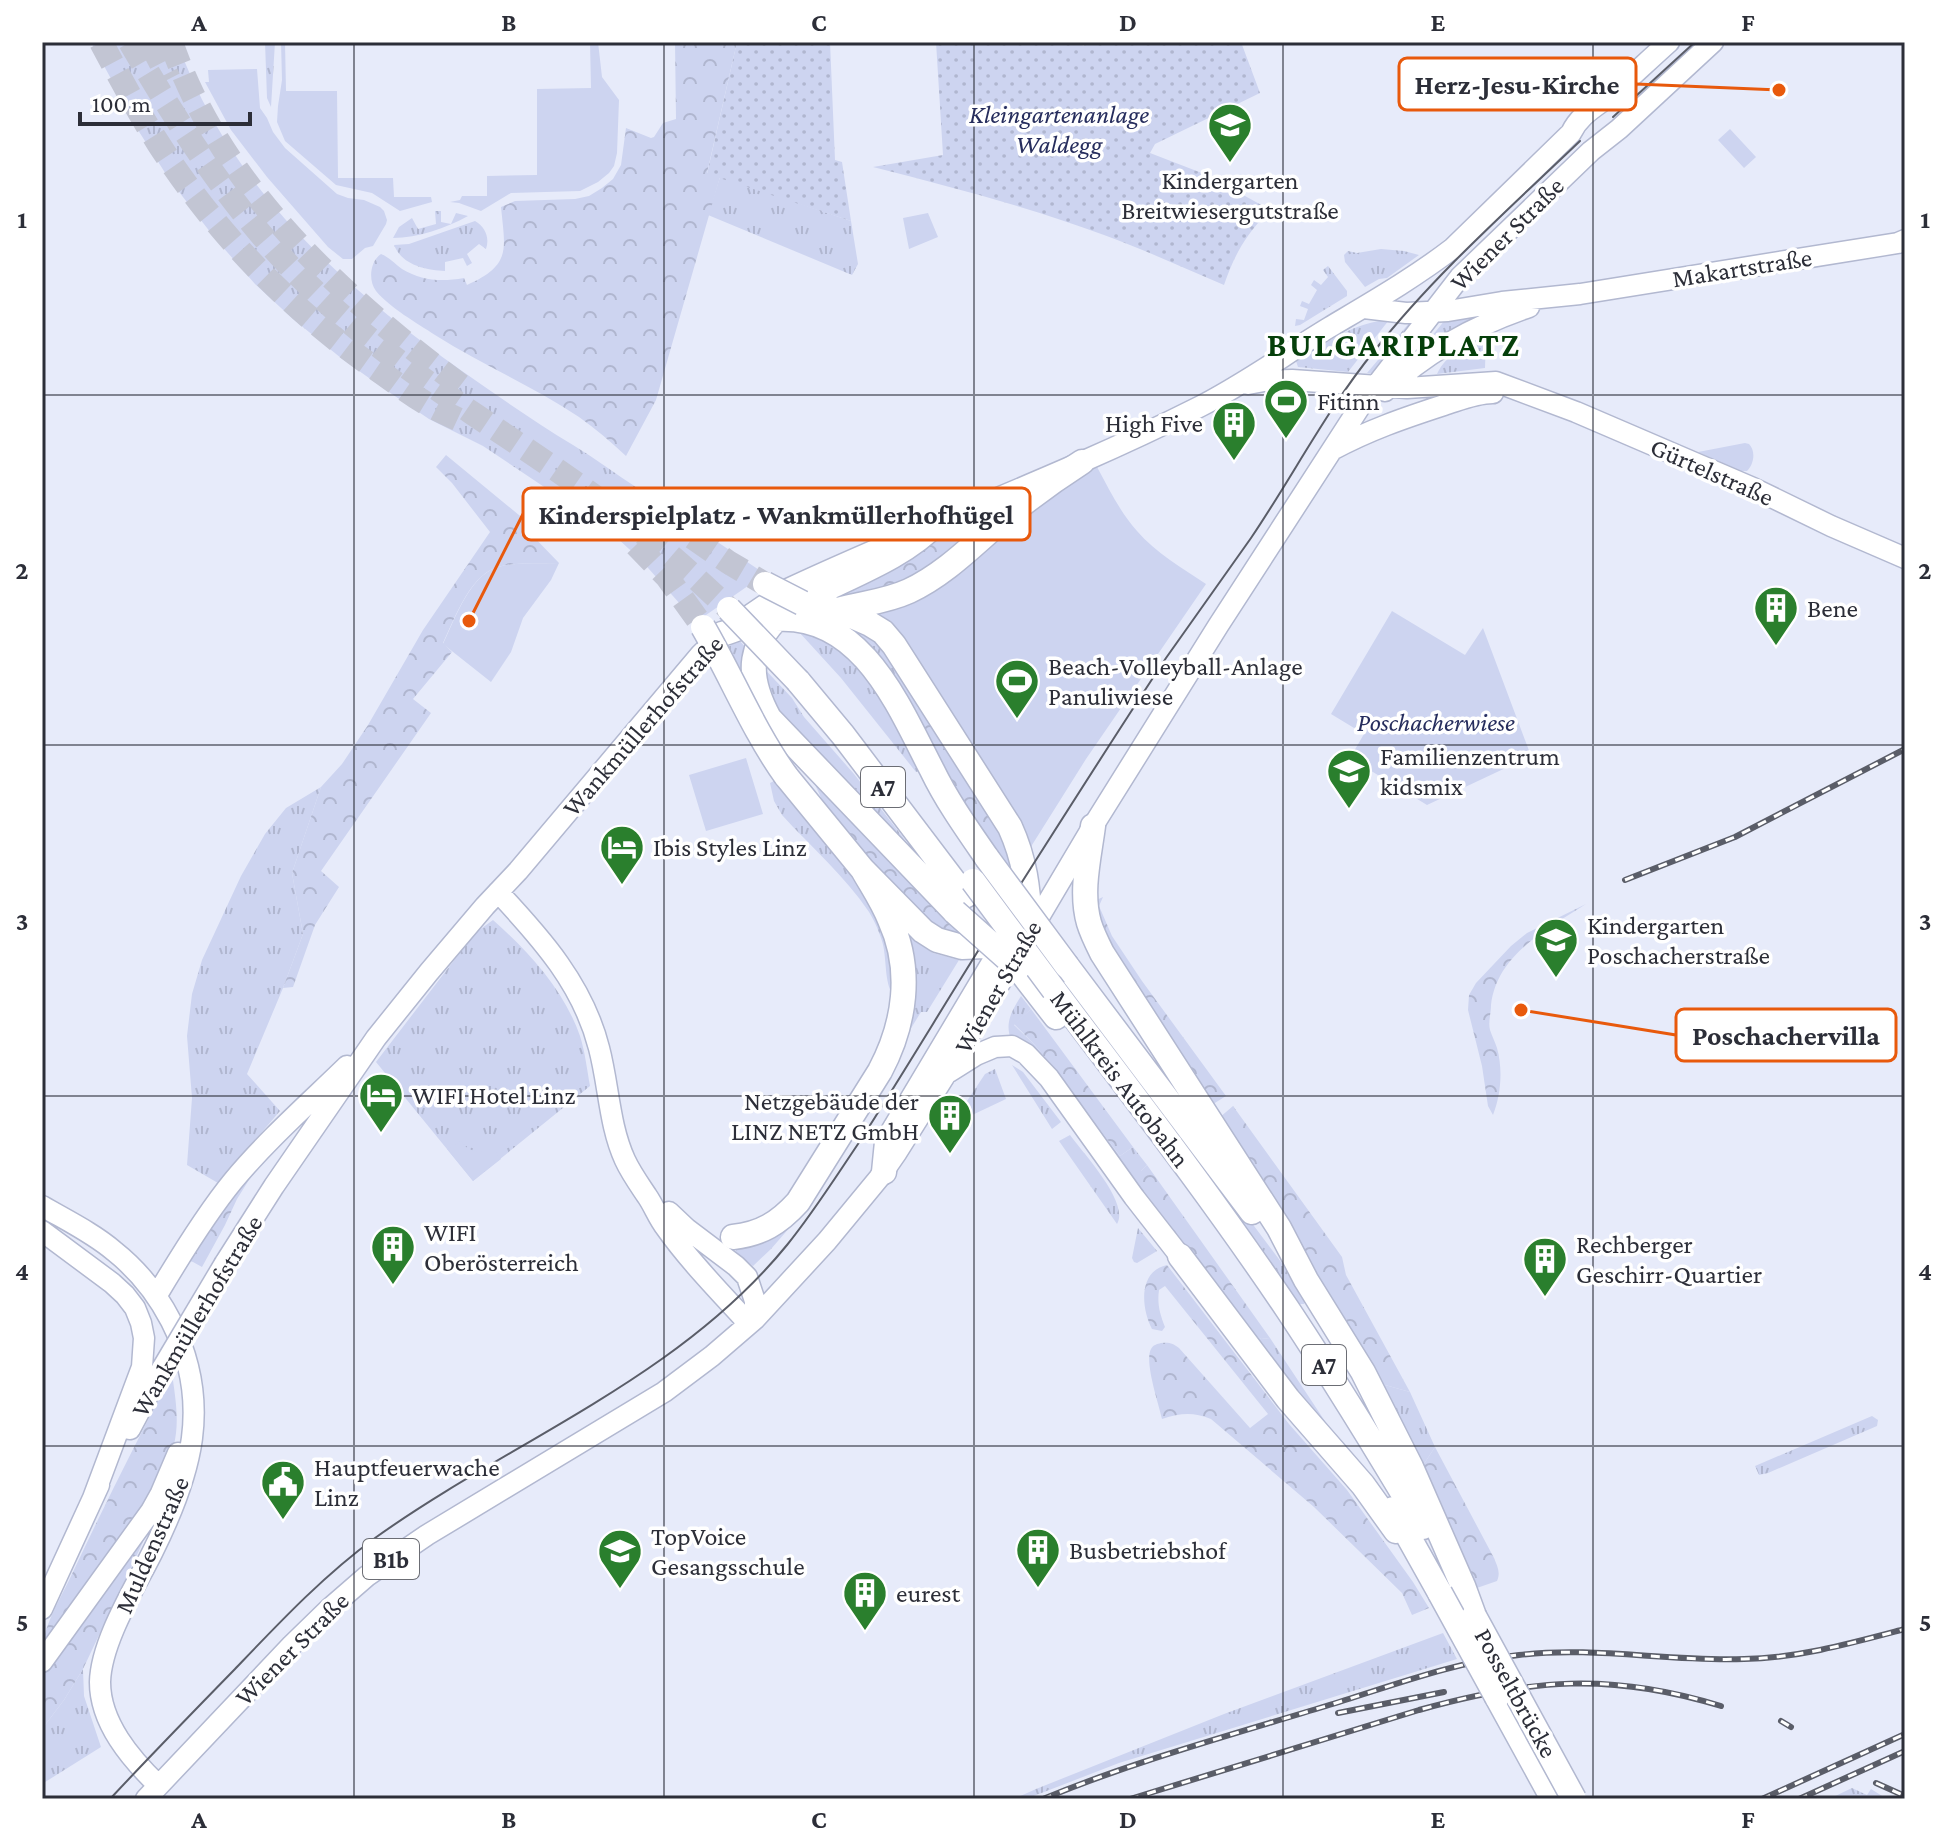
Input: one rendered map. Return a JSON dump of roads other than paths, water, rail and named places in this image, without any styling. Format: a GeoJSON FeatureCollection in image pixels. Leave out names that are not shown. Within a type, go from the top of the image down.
{"type":"FeatureCollection","features":[{"type":"Feature","properties":{"kind":"highway"},"geometry":{"type":"LineString","coordinates":[[851,611],[889,599],[925,582],[969,550],[1042,488],[1082,462]]}},
{"type":"Feature","properties":{"kind":"highway"},"geometry":{"type":"LineString","coordinates":[[937,522],[906,548],[802,600],[775,619],[761,639],[753,662],[753,680],[769,718],[964,896]]}},
{"type":"Feature","properties":{"kind":"highway"},"geometry":{"type":"LineString","coordinates":[[765,584],[802,603],[851,611],[883,632],[900,652],[1010,827],[1022,855],[1029,899],[1021,937],[887,1142],[884,1172]]}},
{"type":"Feature","properties":{"kind":"highway","name":"Mühlkreis Autobahn"},"geometry":{"type":"LineString","coordinates":[[736,604],[804,676],[851,746],[1018,968],[1050,997]]}},
{"type":"Feature","properties":{"kind":"highway"},"geometry":{"type":"LineString","coordinates":[[1021,937],[962,947],[937,940],[923,931],[863,870],[786,776],[753,725],[716,649],[712,631],[775,619],[798,619],[829,629],[862,655],[890,690],[952,807],[987,858],[1067,966],[1198,1123]]}},
{"type":"Feature","properties":{"kind":"highway"},"geometry":{"type":"LineString","coordinates":[[1093,826],[1086,896],[1088,920],[1102,953],[1198,1123],[1269,1236],[1306,1280],[1387,1416],[1448,1586]]}},
{"type":"Feature","properties":{"kind":"highway"},"geometry":{"type":"LineString","coordinates":[[725,1245],[773,1225],[798,1202],[880,1071],[897,1032],[904,994],[901,954],[889,918],[863,870]]}},
{"type":"Feature","properties":{"kind":"highway","name":"Mühlkreis Autobahn"},"geometry":{"type":"LineString","coordinates":[[964,896],[1050,997],[1169,1157],[1448,1586]]}},
{"type":"Feature","properties":{"kind":"highway"},"geometry":{"type":"LineString","coordinates":[[1180,1256],[1288,1399],[1448,1586]]}},
{"type":"Feature","properties":{"kind":"highway","name":"Posseltbrücke"},"geometry":{"type":"LineString","coordinates":[[1448,1586],[1474,1616],[1574,1799]]}},
{"type":"Feature","properties":{"kind":"highway","name":"Posseltbrücke"},"geometry":{"type":"LineString","coordinates":[[1448,1586],[1553,1799]]}},
{"type":"Feature","properties":{"kind":"main road","name":"Wiener Straße"},"geometry":{"type":"LineString","coordinates":[[1364,308],[1453,248],[1571,133],[1582,116],[1610,96],[1669,42]]}},
{"type":"Feature","properties":{"kind":"main road","name":"Wiener Straße"},"geometry":{"type":"LineString","coordinates":[[152,1792],[292,1645],[367,1576],[427,1535],[664,1392],[752,1321],[827,1241],[884,1172],[946,1074],[1021,937],[1210,640],[1332,450],[1382,387],[1432,313],[1480,257],[1591,151],[1713,42]]}},
{"type":"Feature","properties":{"kind":"main road","name":"Makartstraße"},"geometry":{"type":"LineString","coordinates":[[1364,308],[1432,313],[1580,294],[1905,240]]}},
{"type":"Feature","properties":{"kind":"main road","name":"Makartstraße"},"geometry":{"type":"LineString","coordinates":[[1382,387],[1469,332],[1530,307],[1580,294]]}},
{"type":"Feature","properties":{"kind":"main road","name":"Wankmüllerhofstraße"},"geometry":{"type":"LineString","coordinates":[[42,1609],[93,1498],[163,1367],[274,1186],[376,1038],[701,654],[712,631],[788,589],[1194,410],[1364,308]]}},
{"type":"Feature","properties":{"kind":"main road","name":"Gürtelstraße"},"geometry":{"type":"LineString","coordinates":[[1240,385],[1292,380],[1382,387],[1496,382],[1598,421],[1905,558]]}},
{"type":"Feature","properties":{"kind":"main road","name":"Gürtelstraße"},"geometry":{"type":"LineString","coordinates":[[1332,450],[1367,431],[1404,418],[1485,393],[1517,391]]}},
{"type":"Feature","properties":{"kind":"main road"},"geometry":{"type":"LineString","coordinates":[[498,892],[547,946],[585,1007],[599,1047],[618,1143],[631,1173],[667,1230],[714,1287],[752,1321]]}},
{"type":"Feature","properties":{"kind":"main road","name":"Wankmüllerhofstraße"},"geometry":{"type":"LineString","coordinates":[[157,1295],[233,1181],[376,1038]]}},
{"type":"Feature","properties":{"kind":"main road"},"geometry":{"type":"LineString","coordinates":[[946,1074],[995,1047],[1012,1046],[1026,1054],[1049,1078],[1180,1256]]}},
{"type":"Feature","properties":{"kind":"main road"},"geometry":{"type":"LineString","coordinates":[[649,1199],[725,1245],[736,1266],[747,1277],[755,1301],[752,1321]]}},
{"type":"Feature","properties":{"kind":"main road","name":"Muldenstraße"},"geometry":{"type":"LineString","coordinates":[[42,1206],[113,1250],[157,1295],[186,1357],[195,1404],[187,1463],[167,1523],[113,1632],[105,1654],[100,1686],[120,1741],[152,1792]]}},
{"type":"Feature","properties":{"kind":"main road"},"geometry":{"type":"LineString","coordinates":[[42,1231],[125,1295],[135,1308],[144,1338],[142,1367],[93,1498]]}},
{"type":"Feature","properties":{"kind":"main road"},"geometry":{"type":"LineString","coordinates":[[714,1287],[713,1259],[725,1245]]}},
{"type":"Feature","properties":{"kind":"main road"},"geometry":{"type":"LineString","coordinates":[[42,1662],[161,1493],[174,1466],[195,1404]]}},
{"type":"Feature","properties":{"kind":"main road"},"geometry":{"type":"LineString","coordinates":[[129,1540],[142,1535],[156,1544]]}},
{"type":"Feature","properties":{"kind":"tunnel"},"geometry":{"type":"LineString","coordinates":[[101,42],[143,118],[181,177],[258,270],[349,349],[421,401],[466,423]]}},
{"type":"Feature","properties":{"kind":"tunnel"},"geometry":{"type":"LineString","coordinates":[[130,42],[216,177],[265,239],[321,297],[425,381],[625,519],[729,609]]}},
{"type":"Feature","properties":{"kind":"tunnel"},"geometry":{"type":"LineString","coordinates":[[150,42],[169,79]]}},
{"type":"Feature","properties":{"kind":"tunnel"},"geometry":{"type":"LineString","coordinates":[[171,42],[193,95],[221,145],[254,192],[291,236],[374,316],[464,388]]}},
{"type":"Feature","properties":{"kind":"tunnel"},"geometry":{"type":"LineString","coordinates":[[630,502],[685,532],[765,584]]}},
{"type":"Feature","properties":{"kind":"tunnel"},"geometry":{"type":"LineString","coordinates":[[636,545],[667,577],[703,627]]}},
{"type":"Feature","properties":{"kind":"tram line"},"geometry":{"type":"LineString","coordinates":[[1613,117],[1695,42]]}},
{"type":"Feature","properties":{"kind":"tram line"},"geometry":{"type":"LineString","coordinates":[[110,1799],[285,1617],[356,1553],[428,1503],[645,1371],[696,1334],[744,1292],[787,1245],[858,1144],[1120,729],[1251,538],[1358,372],[1398,322],[1448,268],[1580,141]]}},
{"type":"Feature","properties":{"kind":"railway"},"geometry":{"type":"LineString","coordinates":[[1625,880],[1735,837],[1905,749]]}},
{"type":"Feature","properties":{"kind":"railway"},"geometry":{"type":"LineString","coordinates":[[1043,1799],[1183,1749],[1421,1676],[1494,1658],[1575,1652],[1716,1659],[1765,1658],[1825,1649],[1905,1629]]}},
{"type":"Feature","properties":{"kind":"railway"},"geometry":{"type":"LineString","coordinates":[[1130,1799],[1419,1710],[1534,1686],[1606,1684],[1681,1695],[1721,1706]]}},
{"type":"Feature","properties":{"kind":"railway"},"geometry":{"type":"LineString","coordinates":[[1338,1713],[1444,1692]]}},
{"type":"Feature","properties":{"kind":"railway"},"geometry":{"type":"LineString","coordinates":[[1781,1721],[1791,1727]]}},
{"type":"Feature","properties":{"kind":"railway"},"geometry":{"type":"LineString","coordinates":[[1762,1799],[1905,1734]]}},
{"type":"Feature","properties":{"kind":"railway"},"geometry":{"type":"LineString","coordinates":[[1799,1799],[1905,1751]]}},
{"type":"Feature","properties":{"kind":"railway"},"geometry":{"type":"LineString","coordinates":[[1876,1783],[1905,1796]]}},
{"type":"Feature","properties":{"kind":"place","name":"Herz-Jesu-Kirche"},"geometry":{"type":"Point","coordinates":[1779,90]}},
{"type":"Feature","properties":{"kind":"place","name":"Kindergarten Breitwiesergutstraße"},"geometry":{"type":"Point","coordinates":[1230,164]}},
{"type":"Feature","properties":{"kind":"place","name":"Fitinn"},"geometry":{"type":"Point","coordinates":[1286,440]}},
{"type":"Feature","properties":{"kind":"place","name":"High Five"},"geometry":{"type":"Point","coordinates":[1234,462]}},
{"type":"Feature","properties":{"kind":"place","name":"Kinderspielplatz - Wankmüllerhofhügel"},"geometry":{"type":"Point","coordinates":[469,621]}},
{"type":"Feature","properties":{"kind":"place","name":"Bene"},"geometry":{"type":"Point","coordinates":[1776,647]}},
{"type":"Feature","properties":{"kind":"place","name":"Beach-Volleyball-Anlage Panuliwiese"},"geometry":{"type":"Point","coordinates":[1017,720]}},
{"type":"Feature","properties":{"kind":"place","name":"Familienzentrum kidsmix"},"geometry":{"type":"Point","coordinates":[1349,810]}},
{"type":"Feature","properties":{"kind":"place","name":"Ibis Styles Linz"},"geometry":{"type":"Point","coordinates":[622,886]}},
{"type":"Feature","properties":{"kind":"place","name":"Kindergarten Poschacherstraße"},"geometry":{"type":"Point","coordinates":[1556,979]}},
{"type":"Feature","properties":{"kind":"place","name":"Poschachervilla"},"geometry":{"type":"Point","coordinates":[1521,1010]}},
{"type":"Feature","properties":{"kind":"place","name":"WIFI Hotel Linz"},"geometry":{"type":"Point","coordinates":[381,1134]}},
{"type":"Feature","properties":{"kind":"place","name":"Netzgebäude der LINZ NETZ GmbH"},"geometry":{"type":"Point","coordinates":[950,1155]}},
{"type":"Feature","properties":{"kind":"place","name":"WIFI Oberösterreich"},"geometry":{"type":"Point","coordinates":[393,1286]}},
{"type":"Feature","properties":{"kind":"place","name":"Rechberger Geschirr-Quartier"},"geometry":{"type":"Point","coordinates":[1545,1298]}},
{"type":"Feature","properties":{"kind":"place","name":"Hauptfeuerwache Linz"},"geometry":{"type":"Point","coordinates":[283,1521]}},
{"type":"Feature","properties":{"kind":"place","name":"Busbetriebshof"},"geometry":{"type":"Point","coordinates":[1038,1589]}},
{"type":"Feature","properties":{"kind":"place","name":"TopVoice Gesangsschule"},"geometry":{"type":"Point","coordinates":[620,1590]}},
{"type":"Feature","properties":{"kind":"place","name":"eurest"},"geometry":{"type":"Point","coordinates":[865,1632]}},
{"type":"Feature","properties":{"kind":"district","name":"BULGARIPLATZ"},"geometry":{"type":"Point","coordinates":[1394,344]}},
{"type":"Feature","properties":{"kind":"park label","name":"Kleingartenanlage Waldegg"},"geometry":{"type":"Point","coordinates":[1059,129]}},
{"type":"Feature","properties":{"kind":"park label","name":"Poschacherwiese"},"geometry":{"type":"Point","coordinates":[1436,722]}}]}
